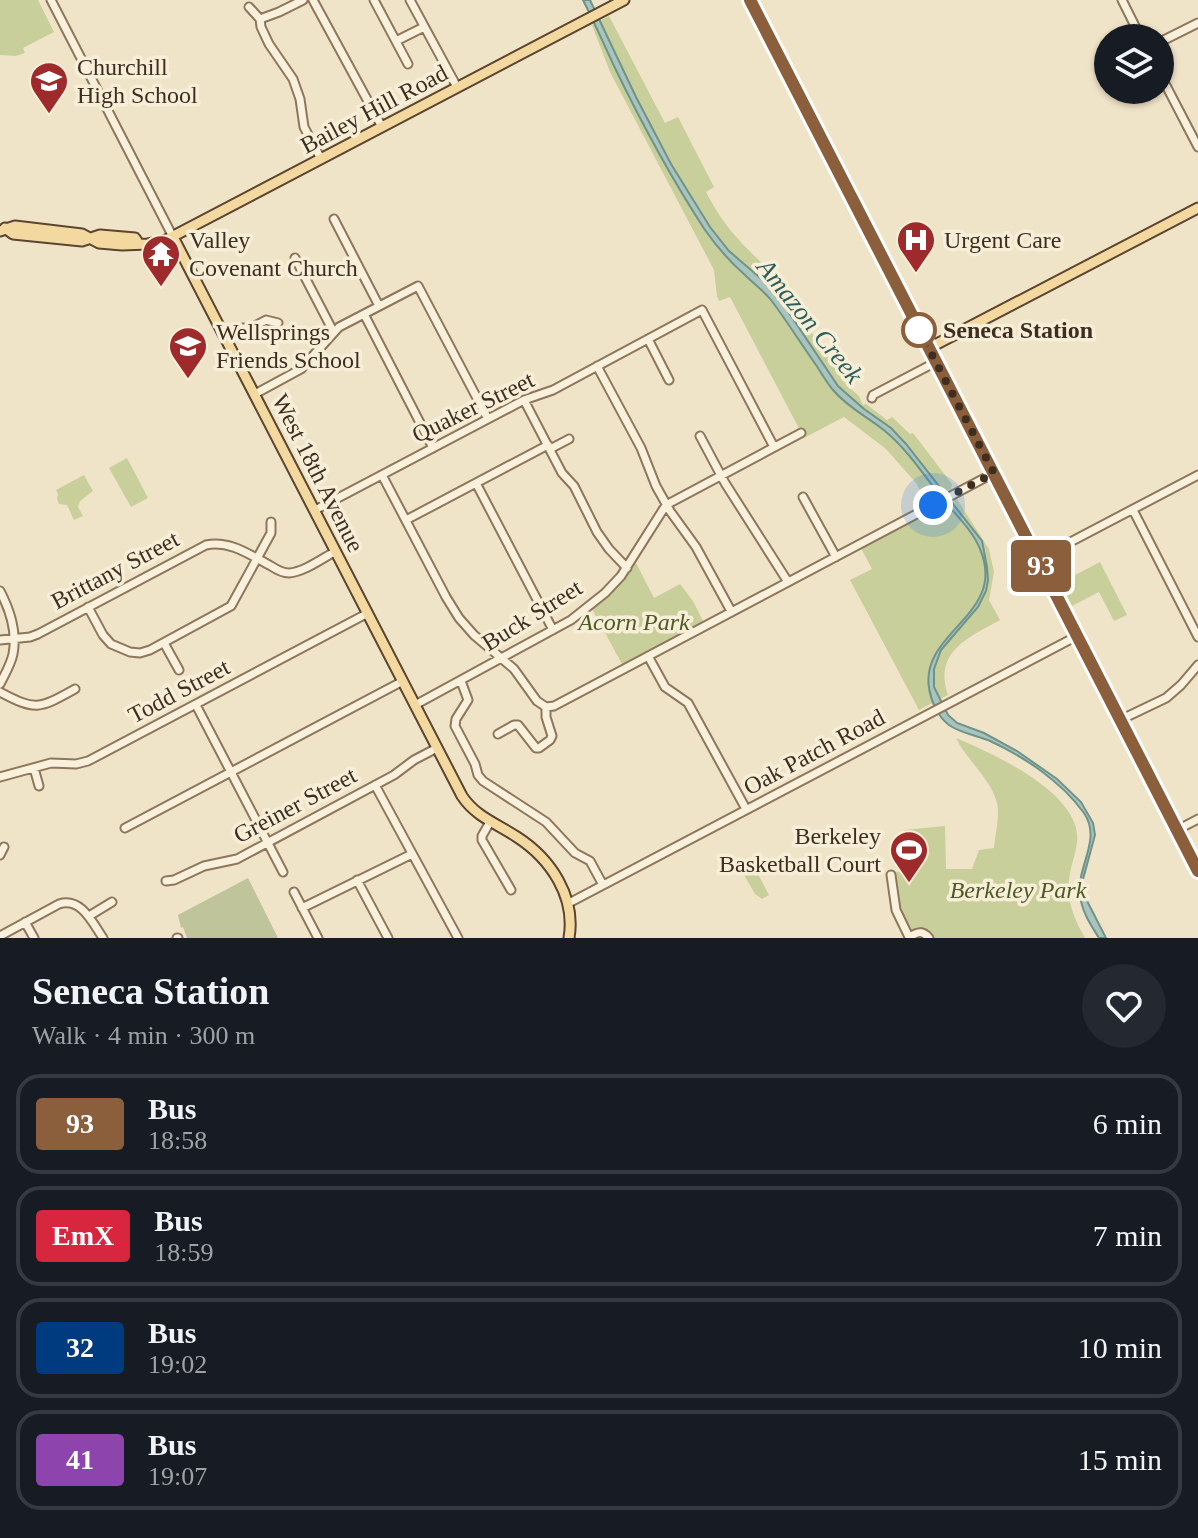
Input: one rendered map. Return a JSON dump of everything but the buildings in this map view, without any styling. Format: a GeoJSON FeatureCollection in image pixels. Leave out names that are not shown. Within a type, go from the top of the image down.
{"type":"FeatureCollection","features":[{"type":"Feature","properties":{"kind":"main road","name":"Bailey Hill Road"},"geometry":{"type":"LineString","coordinates":[[2,229],[15,226],[82,234],[90,239],[100,235],[135,238],[139,244],[155,244],[624,0]]}},
{"type":"Feature","properties":{"kind":"main road"},"geometry":{"type":"LineString","coordinates":[[750,0],[1198,871]]}},
{"type":"Feature","properties":{"kind":"main road"},"geometry":{"type":"LineString","coordinates":[[929,348],[1198,208]]}},
{"type":"Feature","properties":{"kind":"main road","name":"West 18th Avenue"},"geometry":{"type":"LineString","coordinates":[[173,237],[466,803],[490,822],[520,839],[542,858],[556,876],[569,903],[569,938]]}},
{"type":"Feature","properties":{"kind":"street","name":"West 18th Avenue"},"geometry":{"type":"LineString","coordinates":[[51,0],[173,237]]}},
{"type":"Feature","properties":{"kind":"street"},"geometry":{"type":"LineString","coordinates":[[260,19],[303,0]]}},
{"type":"Feature","properties":{"kind":"street"},"geometry":{"type":"LineString","coordinates":[[313,0],[382,127]]}},
{"type":"Feature","properties":{"kind":"street"},"geometry":{"type":"LineString","coordinates":[[374,0],[408,64]]}},
{"type":"Feature","properties":{"kind":"street"},"geometry":{"type":"LineString","coordinates":[[410,0],[457,87]]}},
{"type":"Feature","properties":{"kind":"street"},"geometry":{"type":"LineString","coordinates":[[1122,0],[1134,24]]}},
{"type":"Feature","properties":{"kind":"street"},"geometry":{"type":"LineString","coordinates":[[249,7],[260,19],[266,40],[293,79],[304,127],[321,159]]}},
{"type":"Feature","properties":{"kind":"street"},"geometry":{"type":"LineString","coordinates":[[1174,35],[1198,23]]}},
{"type":"Feature","properties":{"kind":"street"},"geometry":{"type":"LineString","coordinates":[[396,41],[424,27]]}},
{"type":"Feature","properties":{"kind":"street"},"geometry":{"type":"LineString","coordinates":[[1174,101],[1198,147]]}},
{"type":"Feature","properties":{"kind":"street"},"geometry":{"type":"LineString","coordinates":[[334,219],[379,306]]}},
{"type":"Feature","properties":{"kind":"street"},"geometry":{"type":"LineString","coordinates":[[295,258],[333,331]]}},
{"type":"Feature","properties":{"kind":"street"},"geometry":{"type":"LineString","coordinates":[[255,394],[301,369],[333,331],[418,286],[488,419]]}},
{"type":"Feature","properties":{"kind":"street","name":"Quaker Street"},"geometry":{"type":"LineString","coordinates":[[315,510],[524,400],[550,392],[702,310],[774,447]]}},
{"type":"Feature","properties":{"kind":"street"},"geometry":{"type":"LineString","coordinates":[[364,314],[433,448]]}},
{"type":"Feature","properties":{"kind":"street"},"geometry":{"type":"LineString","coordinates":[[225,336],[266,320],[278,323]]}},
{"type":"Feature","properties":{"kind":"street"},"geometry":{"type":"LineString","coordinates":[[648,339],[669,380]]}},
{"type":"Feature","properties":{"kind":"street"},"geometry":{"type":"LineString","coordinates":[[872,398],[936,362]]}},
{"type":"Feature","properties":{"kind":"street"},"geometry":{"type":"LineString","coordinates":[[597,366],[641,448],[666,505],[696,547],[731,611]]}},
{"type":"Feature","properties":{"kind":"street"},"geometry":{"type":"LineString","coordinates":[[524,400],[597,532],[627,568]]}},
{"type":"Feature","properties":{"kind":"street","name":"Buck Street"},"geometry":{"type":"LineString","coordinates":[[415,705],[571,620],[605,593],[627,568],[666,505],[801,433]]}},
{"type":"Feature","properties":{"kind":"street"},"geometry":{"type":"LineString","coordinates":[[700,436],[788,582]]}},
{"type":"Feature","properties":{"kind":"street"},"geometry":{"type":"LineString","coordinates":[[406,520],[569,439]]}},
{"type":"Feature","properties":{"kind":"street"},"geometry":{"type":"LineString","coordinates":[[382,475],[459,618],[474,635],[503,658],[540,704],[546,707],[554,706],[994,473]]}},
{"type":"Feature","properties":{"kind":"street"},"geometry":{"type":"LineString","coordinates":[[1038,559],[1198,475]]}},
{"type":"Feature","properties":{"kind":"street"},"geometry":{"type":"LineString","coordinates":[[476,483],[553,630]]}},
{"type":"Feature","properties":{"kind":"street"},"geometry":{"type":"LineString","coordinates":[[803,497],[836,557]]}},
{"type":"Feature","properties":{"kind":"street"},"geometry":{"type":"LineString","coordinates":[[1133,510],[1198,637]]}},
{"type":"Feature","properties":{"kind":"street"},"geometry":{"type":"LineString","coordinates":[[88,607],[105,638],[119,649],[140,653],[164,643],[229,608],[271,533],[271,522]]}},
{"type":"Feature","properties":{"kind":"street","name":"Brittany Street"},"geometry":{"type":"LineString","coordinates":[[0,640],[38,634],[203,546],[218,543],[229,545],[291,573],[336,551]]}},
{"type":"Feature","properties":{"kind":"street"},"geometry":{"type":"LineString","coordinates":[[0,591],[10,613],[13,639],[13,656],[0,684]]}},
{"type":"Feature","properties":{"kind":"street","name":"Todd Street"},"geometry":{"type":"LineString","coordinates":[[0,777],[55,763],[83,763],[368,613]]}},
{"type":"Feature","properties":{"kind":"street","name":"Oak Patch Road"},"geometry":{"type":"LineString","coordinates":[[569,903],[1077,636]]}},
{"type":"Feature","properties":{"kind":"street"},"geometry":{"type":"LineString","coordinates":[[164,643],[179,670]]}},
{"type":"Feature","properties":{"kind":"street"},"geometry":{"type":"LineString","coordinates":[[648,656],[665,687],[688,702],[746,809]]}},
{"type":"Feature","properties":{"kind":"street"},"geometry":{"type":"LineString","coordinates":[[1120,720],[1166,698],[1198,665]]}},
{"type":"Feature","properties":{"kind":"street"},"geometry":{"type":"LineString","coordinates":[[125,828],[403,681]]}},
{"type":"Feature","properties":{"kind":"street"},"geometry":{"type":"LineString","coordinates":[[461,681],[468,700],[455,726],[478,775],[546,822],[575,853],[590,861],[603,885]]}},
{"type":"Feature","properties":{"kind":"street"},"geometry":{"type":"LineString","coordinates":[[0,692],[25,704],[41,706],[75,689]]}},
{"type":"Feature","properties":{"kind":"street"},"geometry":{"type":"LineString","coordinates":[[196,705],[283,872]]}},
{"type":"Feature","properties":{"kind":"street"},"geometry":{"type":"LineString","coordinates":[[498,734],[516,725],[537,749],[550,740],[552,732],[546,707]]}},
{"type":"Feature","properties":{"kind":"street","name":"Greiner Street"},"geometry":{"type":"LineString","coordinates":[[166,881],[204,866],[234,860],[394,775],[437,748]]}},
{"type":"Feature","properties":{"kind":"street"},"geometry":{"type":"LineString","coordinates":[[34,768],[39,786]]}},
{"type":"Feature","properties":{"kind":"street"},"geometry":{"type":"LineString","coordinates":[[375,785],[458,938]]}},
{"type":"Feature","properties":{"kind":"street"},"geometry":{"type":"LineString","coordinates":[[1177,830],[1198,819]]}},
{"type":"Feature","properties":{"kind":"street"},"geometry":{"type":"LineString","coordinates":[[490,822],[482,840],[511,890]]}},
{"type":"Feature","properties":{"kind":"street"},"geometry":{"type":"LineString","coordinates":[[302,908],[412,854]]}},
{"type":"Feature","properties":{"kind":"street"},"geometry":{"type":"LineString","coordinates":[[891,875],[896,910],[908,937],[924,932],[929,938]]}},
{"type":"Feature","properties":{"kind":"street"},"geometry":{"type":"LineString","coordinates":[[357,880],[388,938]]}},
{"type":"Feature","properties":{"kind":"street"},"geometry":{"type":"LineString","coordinates":[[294,892],[318,938]]}},
{"type":"Feature","properties":{"kind":"street"},"geometry":{"type":"LineString","coordinates":[[0,936],[72,900],[89,916],[103,938]]}},
{"type":"Feature","properties":{"kind":"street"},"geometry":{"type":"LineString","coordinates":[[89,916],[112,902]]}},
{"type":"Feature","properties":{"kind":"street"},"geometry":{"type":"LineString","coordinates":[[25,922],[34,938]]}},
{"type":"Feature","properties":{"kind":"green space"},"geometry":{"type":"Polygon","coordinates":[[[0,0],[38,0],[54,32],[23,48],[25,53],[0,55],[0,0]]]}},
{"type":"Feature","properties":{"kind":"green space"},"geometry":{"type":"Polygon","coordinates":[[[609,16],[665,123],[678,117],[714,187],[706,192],[725,223],[747,249],[767,266],[778,288],[863,405],[866,404],[887,420],[892,417],[910,434],[913,433],[952,484],[951,489],[926,501],[916,483],[886,449],[844,417],[804,438],[730,297],[719,301],[714,270],[610,72],[592,25],[609,16]]]}},
{"type":"Feature","properties":{"kind":"green space"},"geometry":{"type":"Polygon","coordinates":[[[127,458],[148,498],[131,507],[109,468],[127,458]]]}},
{"type":"Feature","properties":{"kind":"green space"},"geometry":{"type":"Polygon","coordinates":[[[84,475],[93,491],[80,501],[78,507],[83,516],[74,520],[67,505],[59,504],[56,490],[84,475]]]}},
{"type":"Feature","properties":{"kind":"green space"},"geometry":{"type":"Polygon","coordinates":[[[957,499],[989,549],[994,572],[989,600],[1000,620],[956,648],[945,668],[948,695],[919,710],[850,580],[872,569],[861,548],[957,499]]]}},
{"type":"Feature","properties":{"kind":"green space","name":"Acorn Park"},"geometry":{"type":"Polygon","coordinates":[[[634,559],[654,598],[680,584],[704,623],[623,666],[591,607],[616,586],[634,559]]]}},
{"type":"Feature","properties":{"kind":"green space"},"geometry":{"type":"Polygon","coordinates":[[[1100,562],[1127,615],[1114,621],[1099,592],[1072,606],[1060,583],[1100,562]]]}},
{"type":"Feature","properties":{"kind":"green space","name":"Berkeley Park"},"geometry":{"type":"Polygon","coordinates":[[[956,738],[1012,765],[1051,792],[1066,808],[1075,824],[1077,842],[1069,899],[1085,938],[934,938],[925,928],[913,930],[907,925],[898,904],[894,874],[908,870],[904,830],[945,826],[946,869],[972,869],[979,850],[994,848],[998,820],[994,794],[956,738]]]}},
{"type":"Feature","properties":{"kind":"green space"},"geometry":{"type":"Polygon","coordinates":[[[751,861],[769,895],[762,899],[755,894],[740,868],[751,861]]]}},
{"type":"Feature","properties":{"kind":"green space"},"geometry":{"type":"Polygon","coordinates":[[[248,878],[278,938],[187,938],[178,915],[248,878]]]}},
{"type":"Feature","properties":{"kind":"water"},"geometry":{"type":"Polygon","coordinates":[[[583,0],[590,0],[671,164],[710,227],[729,251],[773,289],[838,386],[891,428],[906,444],[982,541],[987,567],[986,591],[978,607],[941,650],[934,669],[934,687],[948,715],[957,723],[1017,751],[1057,779],[1081,802],[1093,823],[1095,835],[1082,883],[1085,897],[1106,938],[1099,938],[1086,917],[1081,900],[1080,883],[1091,833],[1084,813],[1064,790],[1028,762],[988,740],[945,722],[931,698],[930,668],[937,652],[974,607],[983,591],[985,572],[977,542],[901,447],[833,390],[771,300],[729,260],[710,236],[646,129],[583,0]]]}},
{"type":"Feature","properties":{"kind":"bus line","name":"93"},"geometry":{"type":"LineString","coordinates":[[750,0],[1198,871]]}},
{"type":"Feature","properties":{"kind":"place","name":"Churchill High School"},"geometry":{"type":"Point","coordinates":[49,115]}},
{"type":"Feature","properties":{"kind":"place","name":"Urgent Care"},"geometry":{"type":"Point","coordinates":[916,274]}},
{"type":"Feature","properties":{"kind":"place","name":"Valley Covenant Church"},"geometry":{"type":"Point","coordinates":[161,288]}},
{"type":"Feature","properties":{"kind":"place","name":"Seneca Station"},"geometry":{"type":"Point","coordinates":[919,330]}},
{"type":"Feature","properties":{"kind":"place","name":"Wellsprings Friends School"},"geometry":{"type":"Point","coordinates":[188,380]}},
{"type":"Feature","properties":{"kind":"place","name":"Berkeley Basketball Court"},"geometry":{"type":"Point","coordinates":[909,884]}},
{"type":"Feature","properties":{"kind":"route"},"geometry":{"type":"LineString","coordinates":[[919,330],[994,473],[933,505]]}},
{"type":"Feature","properties":{"kind":"water label","name":"Amazon Creek"},"geometry":{"type":"Point","coordinates":[810,321]}}]}
